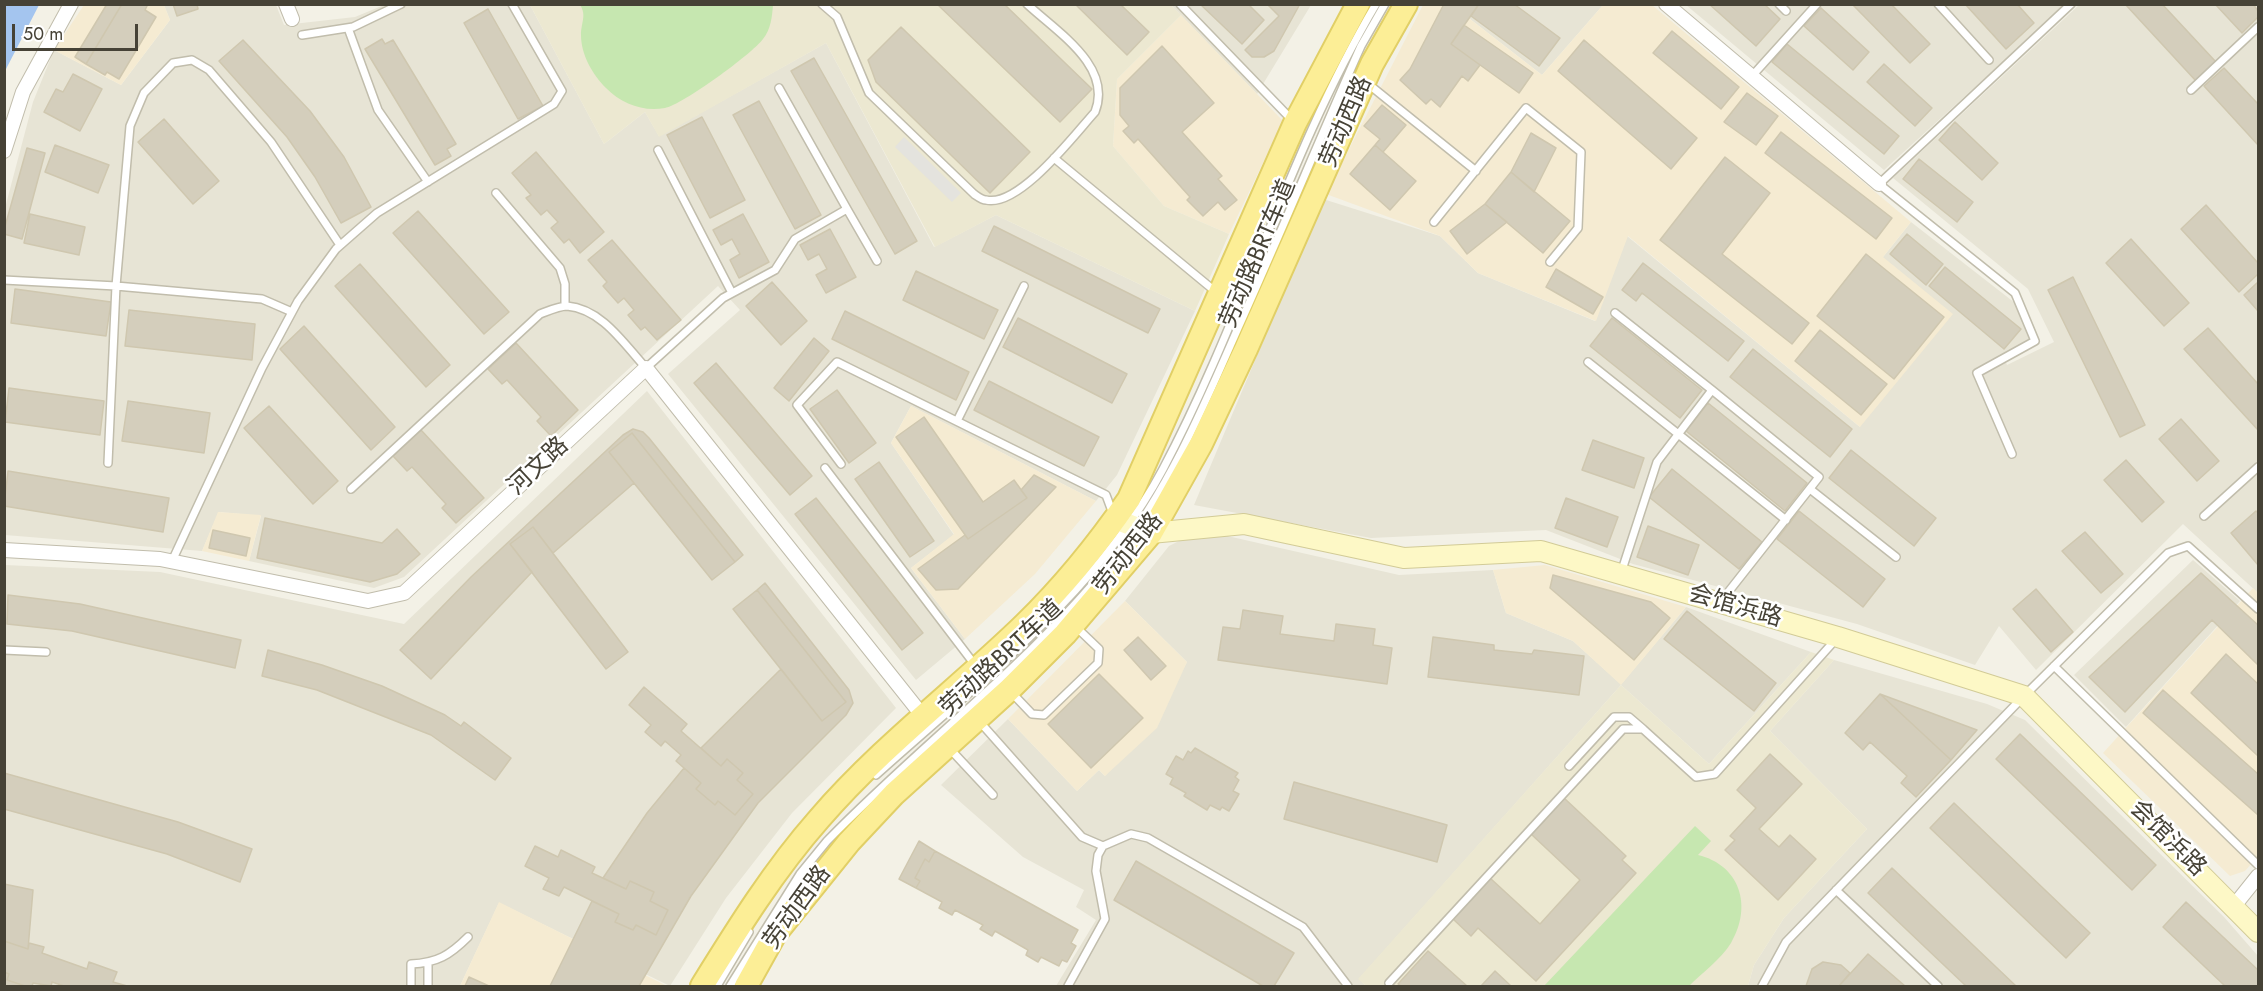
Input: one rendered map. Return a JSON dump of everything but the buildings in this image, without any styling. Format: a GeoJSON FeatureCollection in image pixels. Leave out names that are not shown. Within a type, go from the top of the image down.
{"type":"FeatureCollection","features":[{"type":"Feature","properties":{"kind":"main road","name":"劳动西路"},"geometry":{"type":"LineString","coordinates":[[702,987],[748,911],[813,826],[922,715],[1024,624],[1091,551],[1132,526],[1142,475],[1295,123],[1358,4]]}},
{"type":"Feature","properties":{"kind":"main road","name":"劳动西路"},"geometry":{"type":"LineString","coordinates":[[746,987],[775,934],[834,858],[894,794],[1009,690],[1073,625],[1132,526],[1211,423],[1365,81],[1406,4]]}},
{"type":"Feature","properties":{"kind":"street"},"geometry":{"type":"LineString","coordinates":[[4,151],[23,92],[71,4]]}},
{"type":"Feature","properties":{"kind":"street"},"geometry":{"type":"LineString","coordinates":[[286,4],[292,19]]}},
{"type":"Feature","properties":{"kind":"street"},"geometry":{"type":"LineString","coordinates":[[1666,4],[1879,184]]}},
{"type":"Feature","properties":{"kind":"street"},"geometry":{"type":"LineString","coordinates":[[646,368],[922,715]]}},
{"type":"Feature","properties":{"kind":"street","name":"河文路"},"geometry":{"type":"LineString","coordinates":[[4,550],[172,561],[368,600],[404,593],[646,368]]}},
{"type":"Feature","properties":{"kind":"street","name":"会馆浜路"},"geometry":{"type":"LineString","coordinates":[[1132,526],[1244,524],[1404,558],[1541,551],[1839,637],[2024,696],[2259,932]]}},
{"type":"Feature","properties":{"kind":"street"},"geometry":{"type":"LineString","coordinates":[[2234,906],[2259,876]]}},
{"type":"Feature","properties":{"kind":"lane"},"geometry":{"type":"LineString","coordinates":[[302,35],[348,28],[401,4]]}},
{"type":"Feature","properties":{"kind":"lane"},"geometry":{"type":"LineString","coordinates":[[172,561],[262,368],[292,312],[340,245],[377,213],[554,104],[562,91],[512,4]]}},
{"type":"Feature","properties":{"kind":"lane"},"geometry":{"type":"LineString","coordinates":[[822,4],[837,17],[870,93],[974,194],[987,201],[999,199],[1034,181],[1095,112],[1100,99],[1098,80],[1080,54],[1027,4]]}},
{"type":"Feature","properties":{"kind":"lane"},"geometry":{"type":"LineString","coordinates":[[1180,4],[1295,123]]}},
{"type":"Feature","properties":{"kind":"lane","name":"劳动路BRT车道"},"geometry":{"type":"LineString","coordinates":[[866,783],[1007,658],[1082,584],[1132,526],[1163,470],[1234,316],[1342,61],[1376,4]]}},
{"type":"Feature","properties":{"kind":"lane"},"geometry":{"type":"LineString","coordinates":[[730,987],[800,874],[827,841],[1060,620],[1116,556],[1132,526],[1162,489],[1196,424],[1361,46],[1385,4]]}},
{"type":"Feature","properties":{"kind":"lane"},"geometry":{"type":"LineString","coordinates":[[1779,4],[1786,11]]}},
{"type":"Feature","properties":{"kind":"lane"},"geometry":{"type":"LineString","coordinates":[[1752,76],[1816,4]]}},
{"type":"Feature","properties":{"kind":"lane"},"geometry":{"type":"LineString","coordinates":[[1938,4],[1989,60]]}},
{"type":"Feature","properties":{"kind":"lane"},"geometry":{"type":"LineString","coordinates":[[2012,454],[1977,373],[2035,341],[2015,293],[1879,184],[2071,4]]}},
{"type":"Feature","properties":{"kind":"lane"},"geometry":{"type":"LineString","coordinates":[[2191,90],[2259,27]]}},
{"type":"Feature","properties":{"kind":"lane"},"geometry":{"type":"LineString","coordinates":[[348,28],[378,110],[428,182]]}},
{"type":"Feature","properties":{"kind":"lane"},"geometry":{"type":"LineString","coordinates":[[108,463],[116,286],[130,126],[144,93],[173,63],[192,60],[209,70],[271,142],[340,245]]}},
{"type":"Feature","properties":{"kind":"lane"},"geometry":{"type":"LineString","coordinates":[[1365,81],[1476,171]]}},
{"type":"Feature","properties":{"kind":"lane"},"geometry":{"type":"LineString","coordinates":[[779,88],[877,261]]}},
{"type":"Feature","properties":{"kind":"lane"},"geometry":{"type":"LineString","coordinates":[[1434,222],[1526,108],[1581,152],[1578,228],[1550,262]]}},
{"type":"Feature","properties":{"kind":"lane"},"geometry":{"type":"LineString","coordinates":[[658,150],[732,293]]}},
{"type":"Feature","properties":{"kind":"lane"},"geometry":{"type":"LineString","coordinates":[[1054,158],[1220,295]]}},
{"type":"Feature","properties":{"kind":"lane"},"geometry":{"type":"LineString","coordinates":[[496,193],[560,268],[565,284],[565,306]]}},
{"type":"Feature","properties":{"kind":"lane"},"geometry":{"type":"LineString","coordinates":[[351,489],[540,314],[565,306],[587,311],[605,324],[646,368],[723,298],[775,270],[795,239],[848,209]]}},
{"type":"Feature","properties":{"kind":"lane"},"geometry":{"type":"LineString","coordinates":[[4,280],[116,286],[262,299],[292,312]]}},
{"type":"Feature","properties":{"kind":"lane"},"geometry":{"type":"LineString","coordinates":[[957,421],[1024,286]]}},
{"type":"Feature","properties":{"kind":"lane"},"geometry":{"type":"LineString","coordinates":[[1616,313],[1819,477],[1721,602]]}},
{"type":"Feature","properties":{"kind":"lane"},"geometry":{"type":"LineString","coordinates":[[841,464],[797,405],[837,362],[1106,495],[1132,526]]}},
{"type":"Feature","properties":{"kind":"lane"},"geometry":{"type":"LineString","coordinates":[[1588,362],[1786,520]]}},
{"type":"Feature","properties":{"kind":"lane"},"geometry":{"type":"LineString","coordinates":[[1621,574],[1657,462],[1712,390]]}},
{"type":"Feature","properties":{"kind":"lane"},"geometry":{"type":"LineString","coordinates":[[2204,516],[2259,467]]}},
{"type":"Feature","properties":{"kind":"lane"},"geometry":{"type":"LineString","coordinates":[[825,468],[976,667]]}},
{"type":"Feature","properties":{"kind":"lane"},"geometry":{"type":"LineString","coordinates":[[1810,489],[1896,557]]}},
{"type":"Feature","properties":{"kind":"lane"},"geometry":{"type":"LineString","coordinates":[[1762,987],[1786,942],[2024,696],[2168,553],[2188,546],[2259,609]]}},
{"type":"Feature","properties":{"kind":"lane"},"geometry":{"type":"LineString","coordinates":[[1009,690],[1032,714],[1044,715],[1098,663],[1099,649],[1073,625]]}},
{"type":"Feature","properties":{"kind":"lane"},"geometry":{"type":"LineString","coordinates":[[1569,766],[1614,717],[1629,717],[1696,777],[1715,774],[1839,637]]}},
{"type":"Feature","properties":{"kind":"lane"},"geometry":{"type":"LineString","coordinates":[[4,650],[46,652]]}},
{"type":"Feature","properties":{"kind":"lane"},"geometry":{"type":"LineString","coordinates":[[2054,666],[2259,865]]}},
{"type":"Feature","properties":{"kind":"lane"},"geometry":{"type":"LineString","coordinates":[[978,719],[1082,837],[1103,846]]}},
{"type":"Feature","properties":{"kind":"lane"},"geometry":{"type":"LineString","coordinates":[[1389,983],[1623,729],[1643,729]]}},
{"type":"Feature","properties":{"kind":"lane"},"geometry":{"type":"LineString","coordinates":[[948,747],[993,795]]}},
{"type":"Feature","properties":{"kind":"lane"},"geometry":{"type":"LineString","coordinates":[[1068,987],[1105,919],[1096,871],[1098,855],[1103,846],[1131,834],[1148,837],[1303,927],[1348,987]]}},
{"type":"Feature","properties":{"kind":"lane"},"geometry":{"type":"LineString","coordinates":[[1836,890],[1938,987]]}},
{"type":"Feature","properties":{"kind":"lane"},"geometry":{"type":"LineString","coordinates":[[767,901],[774,892]]}},
{"type":"Feature","properties":{"kind":"lane"},"geometry":{"type":"LineString","coordinates":[[717,987],[756,920]]}},
{"type":"Feature","properties":{"kind":"lane"},"geometry":{"type":"LineString","coordinates":[[411,987],[411,964],[428,963],[448,956],[468,937]]}},
{"type":"Feature","properties":{"kind":"lane"},"geometry":{"type":"LineString","coordinates":[[428,963],[428,987]]}},
{"type":"Feature","properties":{"kind":"shaded area"},"geometry":{"type":"Polygon","coordinates":[[[2257,4],[2258,593],[2183,524],[2036,670],[1999,626],[1975,665],[1857,624],[1633,564],[1546,530],[1371,538],[1194,505],[1323,199],[1440,236],[1478,273],[1595,321],[1627,236],[1860,427],[1883,257],[1911,222],[2015,303],[2029,339],[2003,355],[2007,365],[2054,342],[2028,289],[1893,178],[2079,5],[2257,4]]]}},
{"type":"Feature","properties":{"kind":"shaded area"},"geometry":{"type":"Polygon","coordinates":[[[84,5],[164,5],[170,20],[121,85],[54,50],[84,5]]]}},
{"type":"Feature","properties":{"kind":"shaded area"},"geometry":{"type":"Polygon","coordinates":[[[164,5],[276,5],[284,25],[355,17],[384,5],[530,5],[604,144],[645,112],[659,136],[826,43],[934,247],[996,215],[1195,311],[1117,475],[1096,501],[911,406],[891,443],[954,535],[911,568],[965,639],[916,680],[668,374],[740,310],[718,286],[404,577],[374,588],[249,561],[261,516],[219,512],[202,551],[5,535],[5,208],[33,102],[54,50],[121,85],[170,20],[164,5]]]}},
{"type":"Feature","properties":{"kind":"shaded area"},"geometry":{"type":"Polygon","coordinates":[[[530,5],[1171,5],[1181,15],[1117,79],[1113,146],[1164,206],[1229,234],[1195,311],[996,215],[935,247],[826,43],[659,137],[645,112],[604,144],[530,5]]]}},
{"type":"Feature","properties":{"kind":"shaded area"},"geometry":{"type":"Polygon","coordinates":[[[1171,5],[1311,5],[1257,94],[1171,5]]]}},
{"type":"Feature","properties":{"kind":"shaded area"},"geometry":{"type":"Polygon","coordinates":[[[1423,5],[1452,5],[1542,75],[1603,5],[1652,5],[1911,222],[1883,257],[1953,314],[1860,427],[1628,236],[1596,321],[1478,273],[1440,236],[1326,194],[1423,5]]]}},
{"type":"Feature","properties":{"kind":"shaded area"},"geometry":{"type":"Polygon","coordinates":[[[1452,5],[1603,5],[1542,75],[1452,5]]]}},
{"type":"Feature","properties":{"kind":"shaded area"},"geometry":{"type":"Polygon","coordinates":[[[1686,5],[2065,5],[1884,170],[1686,5]]]}},
{"type":"Feature","properties":{"kind":"shaded area"},"geometry":{"type":"Polygon","coordinates":[[[1181,15],[1283,121],[1229,234],[1164,206],[1113,146],[1117,79],[1181,15]]]}},
{"type":"Feature","properties":{"kind":"shaded area"},"geometry":{"type":"Polygon","coordinates":[[[904,137],[961,193],[952,202],[895,147],[904,137]]]}},
{"type":"Feature","properties":{"kind":"shaded area"},"geometry":{"type":"Polygon","coordinates":[[[647,391],[896,708],[792,813],[726,898],[670,986],[499,903],[460,986],[5,986],[5,565],[160,572],[404,624],[647,391]]]}},
{"type":"Feature","properties":{"kind":"shaded area"},"geometry":{"type":"Polygon","coordinates":[[[911,406],[1096,501],[1035,574],[965,639],[911,568],[954,534],[891,443],[911,406]]]}},
{"type":"Feature","properties":{"kind":"shaded area"},"geometry":{"type":"Polygon","coordinates":[[[218,512],[261,515],[249,561],[202,551],[218,512]]]}},
{"type":"Feature","properties":{"kind":"shaded area"},"geometry":{"type":"Polygon","coordinates":[[[1201,530],[1399,575],[1493,570],[1506,613],[1573,641],[1621,684],[1686,607],[1811,652],[1709,764],[1621,685],[1359,979],[1366,986],[1056,986],[1096,920],[1076,907],[1084,890],[1023,857],[941,785],[1008,719],[1077,791],[1099,770],[1105,776],[1187,662],[1125,601],[1169,546],[1201,530]]]}},
{"type":"Feature","properties":{"kind":"shaded area"},"geometry":{"type":"Polygon","coordinates":[[[2193,560],[2240,601],[2126,727],[2074,675],[2193,560]]]}},
{"type":"Feature","properties":{"kind":"shaded area"},"geometry":{"type":"Polygon","coordinates":[[[1545,565],[1686,607],[1621,685],[1573,641],[1506,613],[1493,570],[1545,565]]]}},
{"type":"Feature","properties":{"kind":"shaded area"},"geometry":{"type":"Polygon","coordinates":[[[2253,588],[2258,593],[2258,856],[2245,871],[2230,876],[2103,753],[2253,588]]]}},
{"type":"Feature","properties":{"kind":"shaded area"},"geometry":{"type":"Polygon","coordinates":[[[1125,601],[1187,662],[1157,728],[1105,776],[1099,770],[1077,791],[1008,719],[1125,601]]]}},
{"type":"Feature","properties":{"kind":"shaded area"},"geometry":{"type":"Polygon","coordinates":[[[1811,652],[1834,660],[1770,731],[1867,829],[1784,918],[1754,965],[1748,986],[1366,986],[1358,979],[1621,685],[1709,764],[1811,652]]]}},
{"type":"Feature","properties":{"kind":"shaded area"},"geometry":{"type":"Polygon","coordinates":[[[1834,660],[1987,704],[2025,720],[2224,917],[2258,956],[2258,986],[1748,986],[1754,965],[1784,918],[1867,829],[1770,731],[1834,660]]]}},
{"type":"Feature","properties":{"kind":"shaded area"},"geometry":{"type":"Polygon","coordinates":[[[499,902],[667,986],[460,986],[499,902]]]}},
{"type":"Feature","properties":{"kind":"green space"},"geometry":{"type":"Polygon","coordinates":[[[580,5],[773,5],[768,31],[745,56],[674,105],[649,109],[633,106],[612,94],[597,77],[583,50],[581,35],[583,16],[580,5]]]}},
{"type":"Feature","properties":{"kind":"green space"},"geometry":{"type":"Polygon","coordinates":[[[1695,826],[1711,841],[1698,855],[1712,860],[1733,877],[1741,902],[1738,929],[1722,955],[1689,986],[1544,986],[1695,826]]]}},
{"type":"Feature","properties":{"kind":"water"},"geometry":{"type":"Polygon","coordinates":[[[4,5],[39,5],[5,71],[4,5]]]}}]}
